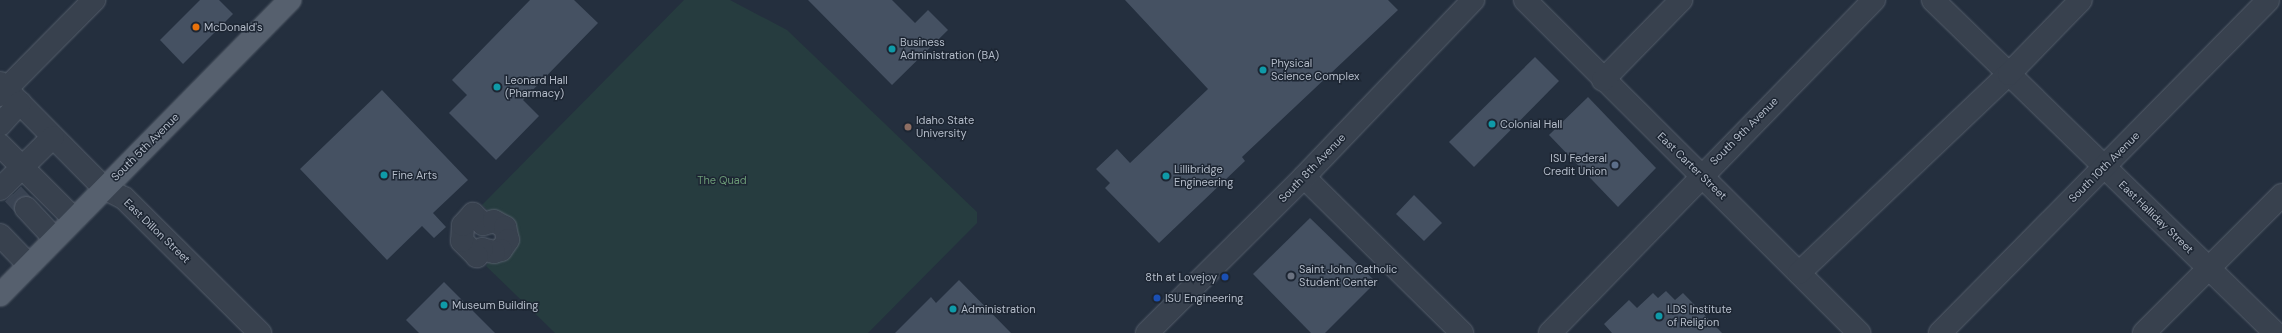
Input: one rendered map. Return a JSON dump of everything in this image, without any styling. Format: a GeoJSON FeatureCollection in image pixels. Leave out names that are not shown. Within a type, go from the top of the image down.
{"type":"FeatureCollection","features":[{"type":"Feature","properties":{"kind":"main road","name":"South 5th Avenue"},"geometry":{"type":"LineString","coordinates":[[0,295],[290,0]]}},
{"type":"Feature","properties":{"kind":"street"},"geometry":{"type":"LineString","coordinates":[[0,125],[6,93],[94,0]]}},
{"type":"Feature","properties":{"kind":"street","name":"South 8th Avenue"},"geometry":{"type":"LineString","coordinates":[[1147,333],[1304,177],[1473,0]]}},
{"type":"Feature","properties":{"kind":"street","name":"East Carter Street"},"geometry":{"type":"LineString","coordinates":[[1525,0],[1603,80],[1701,174],[1859,333]]}},
{"type":"Feature","properties":{"kind":"street"},"geometry":{"type":"LineString","coordinates":[[1603,80],[1681,0]]}},
{"type":"Feature","properties":{"kind":"street","name":"South 9th Avenue"},"geometry":{"type":"LineString","coordinates":[[1550,333],[1701,174],[1874,0]]}},
{"type":"Feature","properties":{"kind":"street","name":"East Halliday Street"},"geometry":{"type":"LineString","coordinates":[[1933,0],[2275,333]]}},
{"type":"Feature","properties":{"kind":"street"},"geometry":{"type":"LineString","coordinates":[[1799,273],[2009,74],[2081,0]]}},
{"type":"Feature","properties":{"kind":"street","name":"South 10th Avenue"},"geometry":{"type":"LineString","coordinates":[[1940,333],[2268,0]]}},
{"type":"Feature","properties":{"kind":"street","name":"East Dillon Street"},"geometry":{"type":"LineString","coordinates":[[6,93],[104,188],[124,198],[260,333]]}},
{"type":"Feature","properties":{"kind":"street"},"geometry":{"type":"LineString","coordinates":[[53,137],[21,167],[11,194],[55,238]]}},
{"type":"Feature","properties":{"kind":"street"},"geometry":{"type":"LineString","coordinates":[[0,144],[21,167],[74,219]]}},
{"type":"Feature","properties":{"kind":"street"},"geometry":{"type":"LineString","coordinates":[[1304,177],[1462,333]]}},
{"type":"Feature","properties":{"kind":"street"},"geometry":{"type":"LineString","coordinates":[[2144,333],[2282,195]]}},
{"type":"Feature","properties":{"kind":"street"},"geometry":{"type":"LineString","coordinates":[[0,235],[29,265]]}},
{"type":"Feature","properties":{"kind":"green space","name":"The Quad"},"geometry":{"type":"Polygon","coordinates":[[[684,0],[730,0],[787,30],[977,212],[977,223],[868,333],[555,333],[486,266],[491,259],[504,255],[492,214],[482,205],[684,0]]]}},
{"type":"Feature","properties":{"kind":"building","name":"McDonald's"},"geometry":{"type":"Polygon","coordinates":[[[200,0],[219,0],[233,14],[183,64],[160,40],[200,0]]]}},
{"type":"Feature","properties":{"kind":"building","name":"Leonard Hall (Pharmacy)"},"geometry":{"type":"Polygon","coordinates":[[[530,0],[574,0],[598,23],[523,100],[539,116],[496,160],[449,113],[467,95],[452,80],[530,0]]]}},
{"type":"Feature","properties":{"kind":"building","name":"Business Administration (BA)"},"geometry":{"type":"Polygon","coordinates":[[[808,0],[892,0],[915,23],[928,10],[948,30],[892,85],[808,0]]]}},
{"type":"Feature","properties":{"kind":"building","name":"Physical Science Complex"},"geometry":{"type":"Polygon","coordinates":[[[1125,0],[1388,0],[1398,10],[1242,157],[1245,161],[1159,243],[1105,188],[1110,183],[1096,169],[1117,149],[1130,163],[1208,89],[1125,0]]]}},
{"type":"Feature","properties":{"kind":"building","name":"Colonial Hall"},"geometry":{"type":"Polygon","coordinates":[[[1535,57],[1559,81],[1474,167],[1449,142],[1535,57]]]}},
{"type":"Feature","properties":{"kind":"building","name":"Fine Arts"},"geometry":{"type":"Polygon","coordinates":[[[382,90],[468,180],[433,213],[446,227],[434,238],[422,226],[387,260],[300,169],[382,90]]]}},
{"type":"Feature","properties":{"kind":"building"},"geometry":{"type":"Polygon","coordinates":[[[1588,97],[1656,168],[1618,207],[1549,135],[1588,97]]]}},
{"type":"Feature","properties":{"kind":"building"},"geometry":{"type":"Polygon","coordinates":[[[1414,195],[1442,223],[1424,241],[1396,214],[1414,195]]]}},
{"type":"Feature","properties":{"kind":"building","name":"Saint John Catholic Student Center"},"geometry":{"type":"Polygon","coordinates":[[[1310,218],[1376,282],[1325,333],[1311,333],[1253,274],[1310,218]]]}},
{"type":"Feature","properties":{"kind":"building","name":"Administration"},"geometry":{"type":"Polygon","coordinates":[[[959,280],[1011,333],[895,333],[931,297],[936,303],[959,280]]]}},
{"type":"Feature","properties":{"kind":"building","name":"Museum Building"},"geometry":{"type":"Polygon","coordinates":[[[444,282],[495,333],[419,333],[406,320],[444,282]]]}},
{"type":"Feature","properties":{"kind":"building","name":"LDS Institute of Religion"},"geometry":{"type":"Polygon","coordinates":[[[1666,291],[1675,300],[1683,293],[1722,333],[1612,333],[1604,324],[1629,300],[1637,308],[1653,293],[1658,298],[1666,291]]]}},
{"type":"Feature","properties":{"kind":"tunnel"},"geometry":{"type":"LineString","coordinates":[[13,194],[26,208]]}},
{"type":"Feature","properties":{"kind":"place","name":"McDonald's"},"geometry":{"type":"Point","coordinates":[196,27]}},
{"type":"Feature","properties":{"kind":"place","name":"Business Administration (BA)"},"geometry":{"type":"Point","coordinates":[892,49]}},
{"type":"Feature","properties":{"kind":"place","name":"Physical Science Complex"},"geometry":{"type":"Point","coordinates":[1263,70]}},
{"type":"Feature","properties":{"kind":"place","name":"Leonard Hall (Pharmacy)"},"geometry":{"type":"Point","coordinates":[497,87]}},
{"type":"Feature","properties":{"kind":"place","name":"Colonial Hall"},"geometry":{"type":"Point","coordinates":[1492,124]}},
{"type":"Feature","properties":{"kind":"place","name":"Idaho State University"},"geometry":{"type":"Point","coordinates":[908,127]}},
{"type":"Feature","properties":{"kind":"place","name":"ISU Federal Credit Union"},"geometry":{"type":"Point","coordinates":[1615,165]}},
{"type":"Feature","properties":{"kind":"place","name":"Fine Arts"},"geometry":{"type":"Point","coordinates":[384,175]}},
{"type":"Feature","properties":{"kind":"place","name":"Lillibridge Engineering"},"geometry":{"type":"Point","coordinates":[1166,176]}},
{"type":"Feature","properties":{"kind":"place","name":"Saint John Catholic Student Center"},"geometry":{"type":"Point","coordinates":[1291,276]}},
{"type":"Feature","properties":{"kind":"place","name":"8th at Lovejoy"},"geometry":{"type":"Point","coordinates":[1225,277]}},
{"type":"Feature","properties":{"kind":"place","name":"ISU Engineering"},"geometry":{"type":"Point","coordinates":[1157,298]}},
{"type":"Feature","properties":{"kind":"place","name":"Museum Building"},"geometry":{"type":"Point","coordinates":[444,305]}},
{"type":"Feature","properties":{"kind":"place","name":"Administration"},"geometry":{"type":"Point","coordinates":[953,309]}},
{"type":"Feature","properties":{"kind":"place","name":"LDS Institute of Religion"},"geometry":{"type":"Point","coordinates":[1659,316]}}]}
